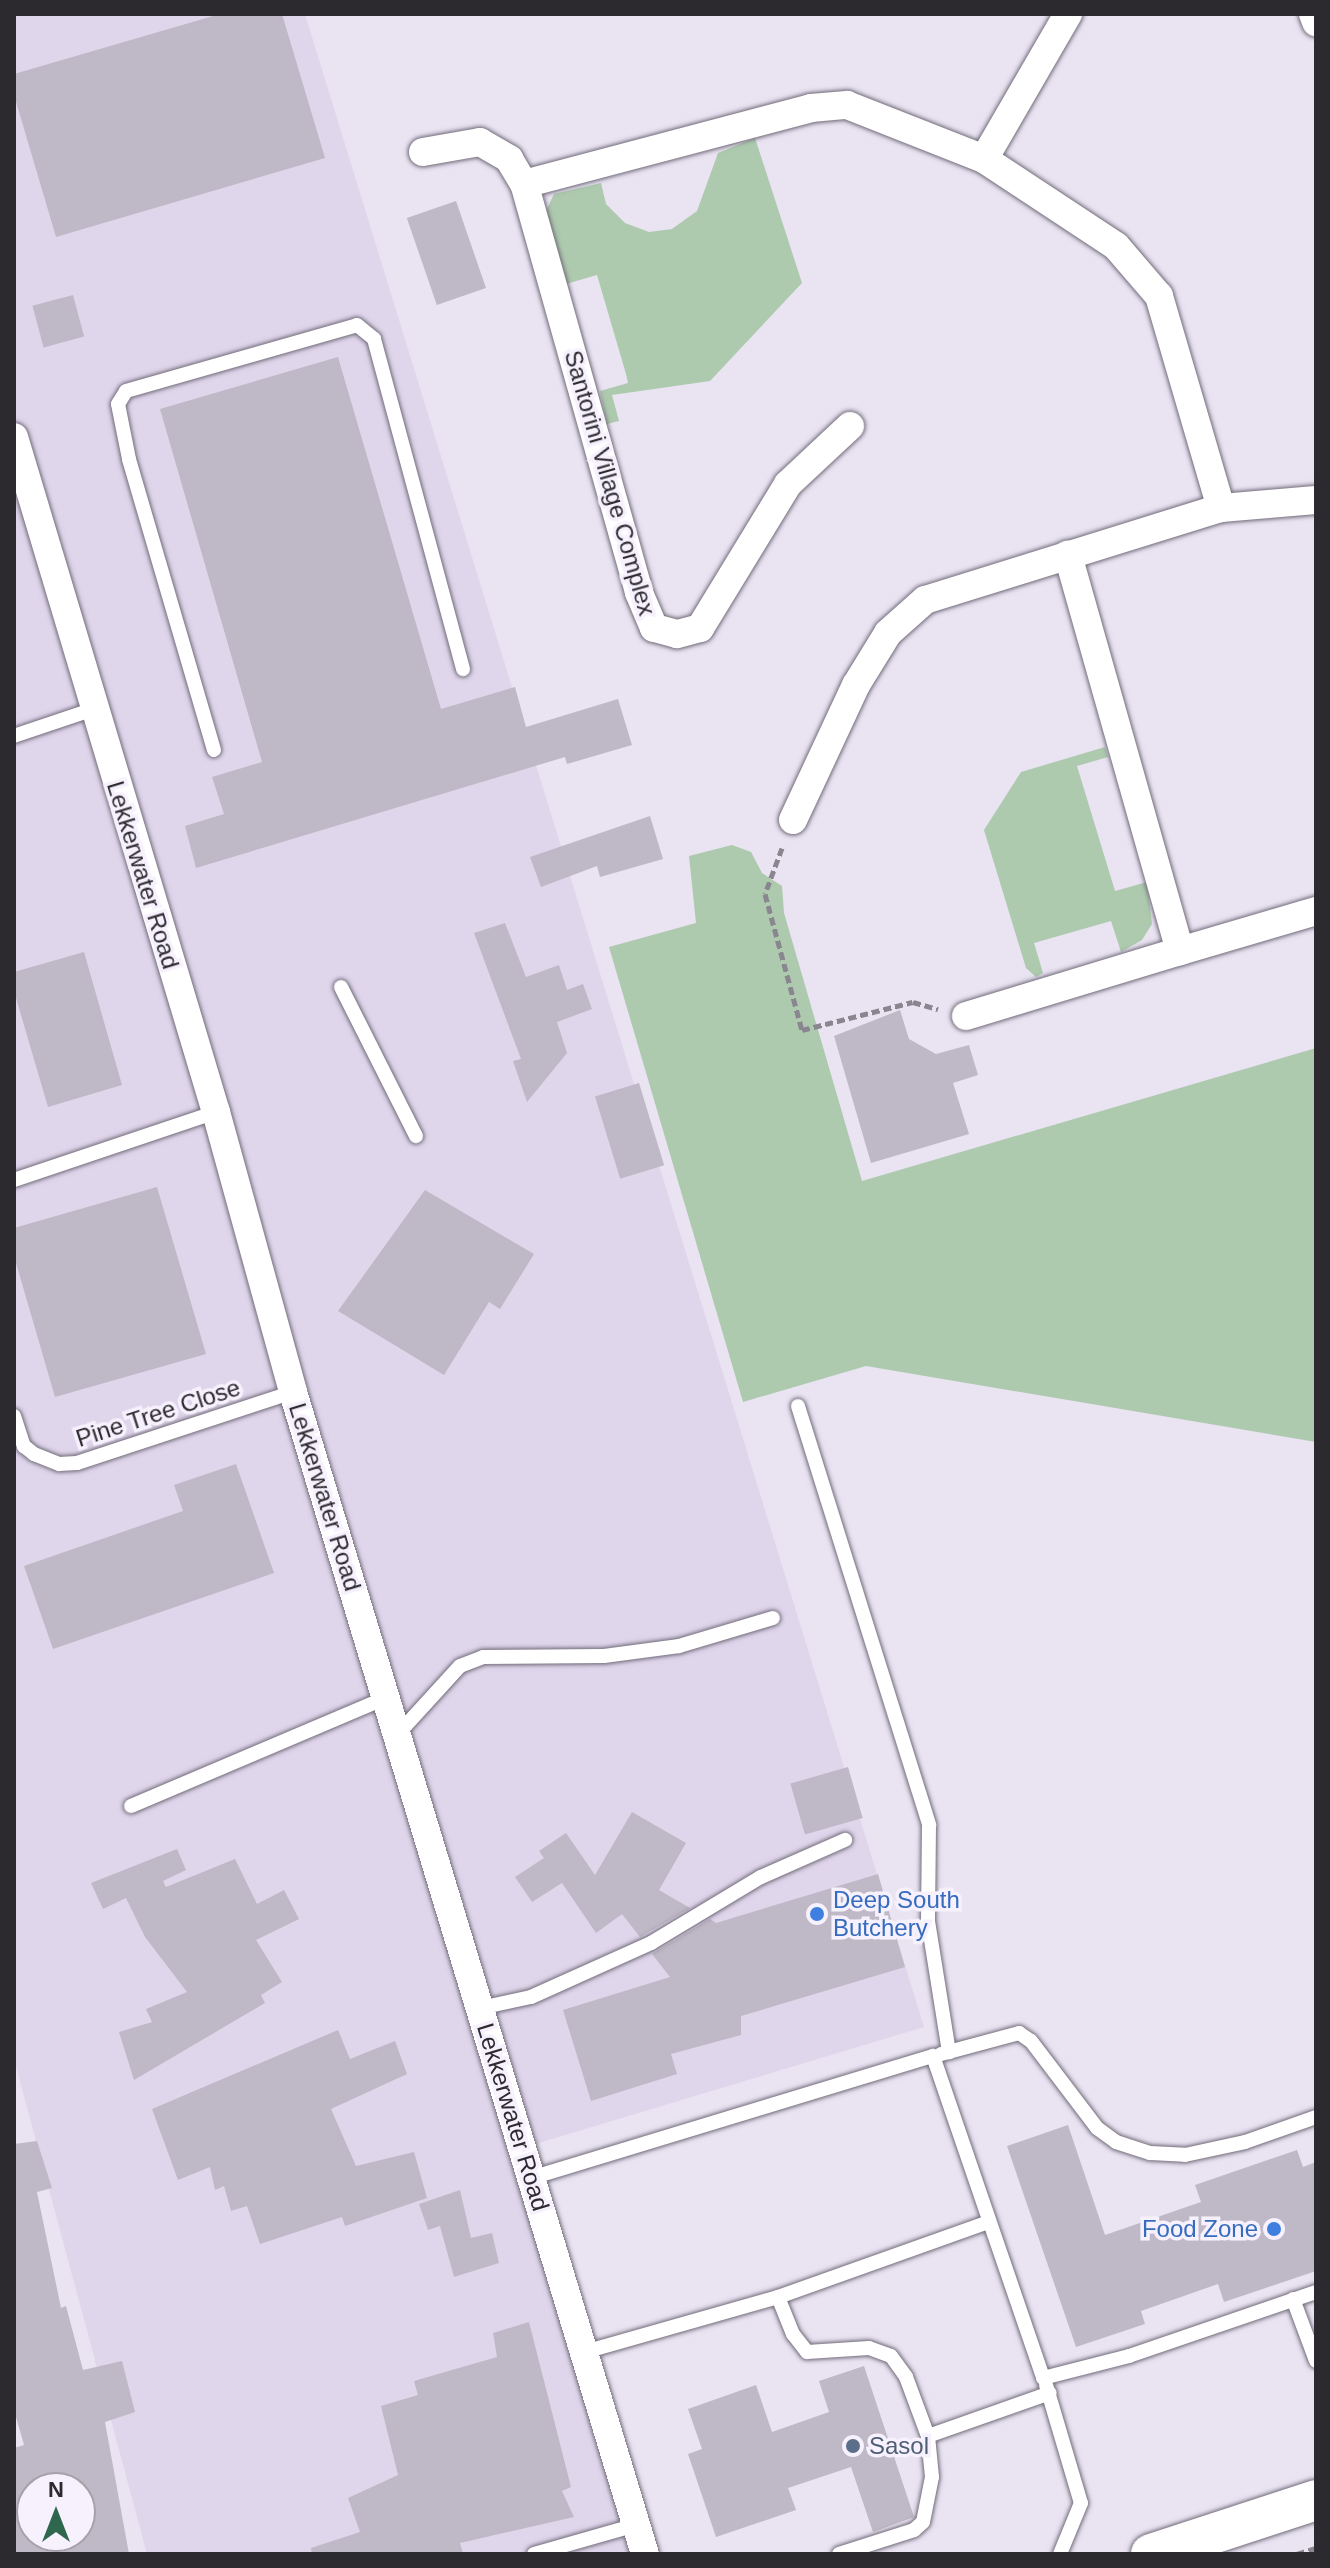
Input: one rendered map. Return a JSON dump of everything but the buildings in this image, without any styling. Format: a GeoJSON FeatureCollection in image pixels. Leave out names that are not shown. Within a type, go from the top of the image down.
{"type":"FeatureCollection","features":[{"type":"Feature","properties":{"kind":"main road"},"geometry":{"type":"LineString","coordinates":[[1151,2554],[1316,2500]]}},
{"type":"Feature","properties":{"kind":"street"},"geometry":{"type":"LineString","coordinates":[[984,159],[1068,14]]}},
{"type":"Feature","properties":{"kind":"street"},"geometry":{"type":"LineString","coordinates":[[1313,14],[1316,22]]}},
{"type":"Feature","properties":{"kind":"street"},"geometry":{"type":"LineString","coordinates":[[524,184],[811,108],[847,105],[984,159],[1116,246],[1159,296],[1221,508]]}},
{"type":"Feature","properties":{"kind":"street","name":"Santorini Village Complex"},"geometry":{"type":"LineString","coordinates":[[423,152],[480,142],[509,159],[524,184],[635,577],[654,628],[677,634],[700,628],[788,484],[850,426]]}},
{"type":"Feature","properties":{"kind":"street","name":"Lekkerwater Road"},"geometry":{"type":"LineString","coordinates":[[14,437],[22,496],[94,709],[216,1112],[293,1392],[645,2554]]}},
{"type":"Feature","properties":{"kind":"street"},"geometry":{"type":"LineString","coordinates":[[793,820],[856,685],[901,618],[931,597],[1221,508],[1316,500]]}},
{"type":"Feature","properties":{"kind":"street"},"geometry":{"type":"LineString","coordinates":[[1068,554],[1180,951]]}},
{"type":"Feature","properties":{"kind":"street"},"geometry":{"type":"LineString","coordinates":[[966,1016],[1316,911]]}},
{"type":"Feature","properties":{"kind":"lane"},"geometry":{"type":"LineString","coordinates":[[214,750],[129,459],[118,404],[126,391],[357,325],[374,339],[463,669]]}},
{"type":"Feature","properties":{"kind":"lane"},"geometry":{"type":"LineString","coordinates":[[14,736],[94,709]]}},
{"type":"Feature","properties":{"kind":"lane"},"geometry":{"type":"LineString","coordinates":[[341,987],[416,1136]]}},
{"type":"Feature","properties":{"kind":"lane"},"geometry":{"type":"LineString","coordinates":[[14,1180],[216,1112]]}},
{"type":"Feature","properties":{"kind":"lane","name":"Pine Tree Close"},"geometry":{"type":"LineString","coordinates":[[14,1416],[24,1446],[34,1454],[59,1464],[77,1463],[293,1392]]}},
{"type":"Feature","properties":{"kind":"lane"},"geometry":{"type":"LineString","coordinates":[[798,1406],[929,1825],[928,1921],[949,2052]]}},
{"type":"Feature","properties":{"kind":"lane"},"geometry":{"type":"LineString","coordinates":[[397,1735],[460,1666],[472,1661],[497,1656],[604,1656],[664,1648],[773,1618]]}},
{"type":"Feature","properties":{"kind":"lane"},"geometry":{"type":"LineString","coordinates":[[131,1806],[386,1698]]}},
{"type":"Feature","properties":{"kind":"lane"},"geometry":{"type":"LineString","coordinates":[[480,2008],[531,1997],[651,1943],[761,1877],[845,1840]]}},
{"type":"Feature","properties":{"kind":"lane"},"geometry":{"type":"LineString","coordinates":[[531,2178],[1009,2033],[1024,2035],[1097,2128],[1116,2142],[1150,2153],[1185,2155],[1245,2142],[1316,2117]]}},
{"type":"Feature","properties":{"kind":"lane"},"geometry":{"type":"LineString","coordinates":[[933,2056],[986,2223],[1050,2393],[1081,2503],[1060,2554]]}},
{"type":"Feature","properties":{"kind":"lane"},"geometry":{"type":"LineString","coordinates":[[584,2352],[778,2297],[986,2223]]}},
{"type":"Feature","properties":{"kind":"lane"},"geometry":{"type":"LineString","coordinates":[[1043,2378],[1129,2356],[1316,2292]]}},
{"type":"Feature","properties":{"kind":"lane"},"geometry":{"type":"LineString","coordinates":[[778,2297],[793,2334],[807,2352],[869,2348],[891,2356],[906,2377],[928,2436],[932,2477],[923,2522],[914,2530],[839,2554]]}},
{"type":"Feature","properties":{"kind":"lane"},"geometry":{"type":"LineString","coordinates":[[1293,2299],[1316,2361]]}},
{"type":"Feature","properties":{"kind":"lane"},"geometry":{"type":"LineString","coordinates":[[928,2436],[1050,2393]]}},
{"type":"Feature","properties":{"kind":"lane"},"geometry":{"type":"LineString","coordinates":[[534,2554],[636,2525]]}},
{"type":"Feature","properties":{"kind":"path"},"geometry":{"type":"LineString","coordinates":[[793,820],[765,894],[802,1030],[913,1002],[966,1016]]}},
{"type":"Feature","properties":{"kind":"path"},"geometry":{"type":"LineString","coordinates":[[1297,2554],[1316,2548]]}},
{"type":"Feature","properties":{"kind":"shaded area"},"geometry":{"type":"Polygon","coordinates":[[[14,14],[305,14],[924,2027],[522,2148],[645,2554],[147,2554],[14,2059],[14,14]]]}},
{"type":"Feature","properties":{"kind":"green space"},"geometry":{"type":"Polygon","coordinates":[[[755,138],[802,283],[710,381],[612,395],[619,421],[607,424],[600,391],[628,383],[626,374],[597,275],[566,284],[545,213],[554,194],[601,183],[606,204],[625,223],[649,232],[672,229],[697,211],[718,153],[755,138]]]}},
{"type":"Feature","properties":{"kind":"green space"},"geometry":{"type":"Polygon","coordinates":[[[1105,747],[1108,757],[1077,766],[1115,891],[1147,882],[1152,924],[1142,940],[1121,952],[1111,921],[1034,943],[1043,973],[1036,977],[1026,968],[984,830],[1021,772],[1105,747]]]}},
{"type":"Feature","properties":{"kind":"green space"},"geometry":{"type":"Polygon","coordinates":[[[732,845],[751,852],[762,873],[782,886],[784,913],[862,1181],[1316,1048],[1316,1442],[866,1366],[743,1402],[609,947],[696,923],[689,856],[732,845]]]}},
{"type":"Feature","properties":{"kind":"place","name":"Deep South Butchery"},"geometry":{"type":"Point","coordinates":[817,1914]}},
{"type":"Feature","properties":{"kind":"place","name":"Food Zone"},"geometry":{"type":"Point","coordinates":[1274,2229]}},
{"type":"Feature","properties":{"kind":"place","name":"Sasol"},"geometry":{"type":"Point","coordinates":[853,2446]}}]}
